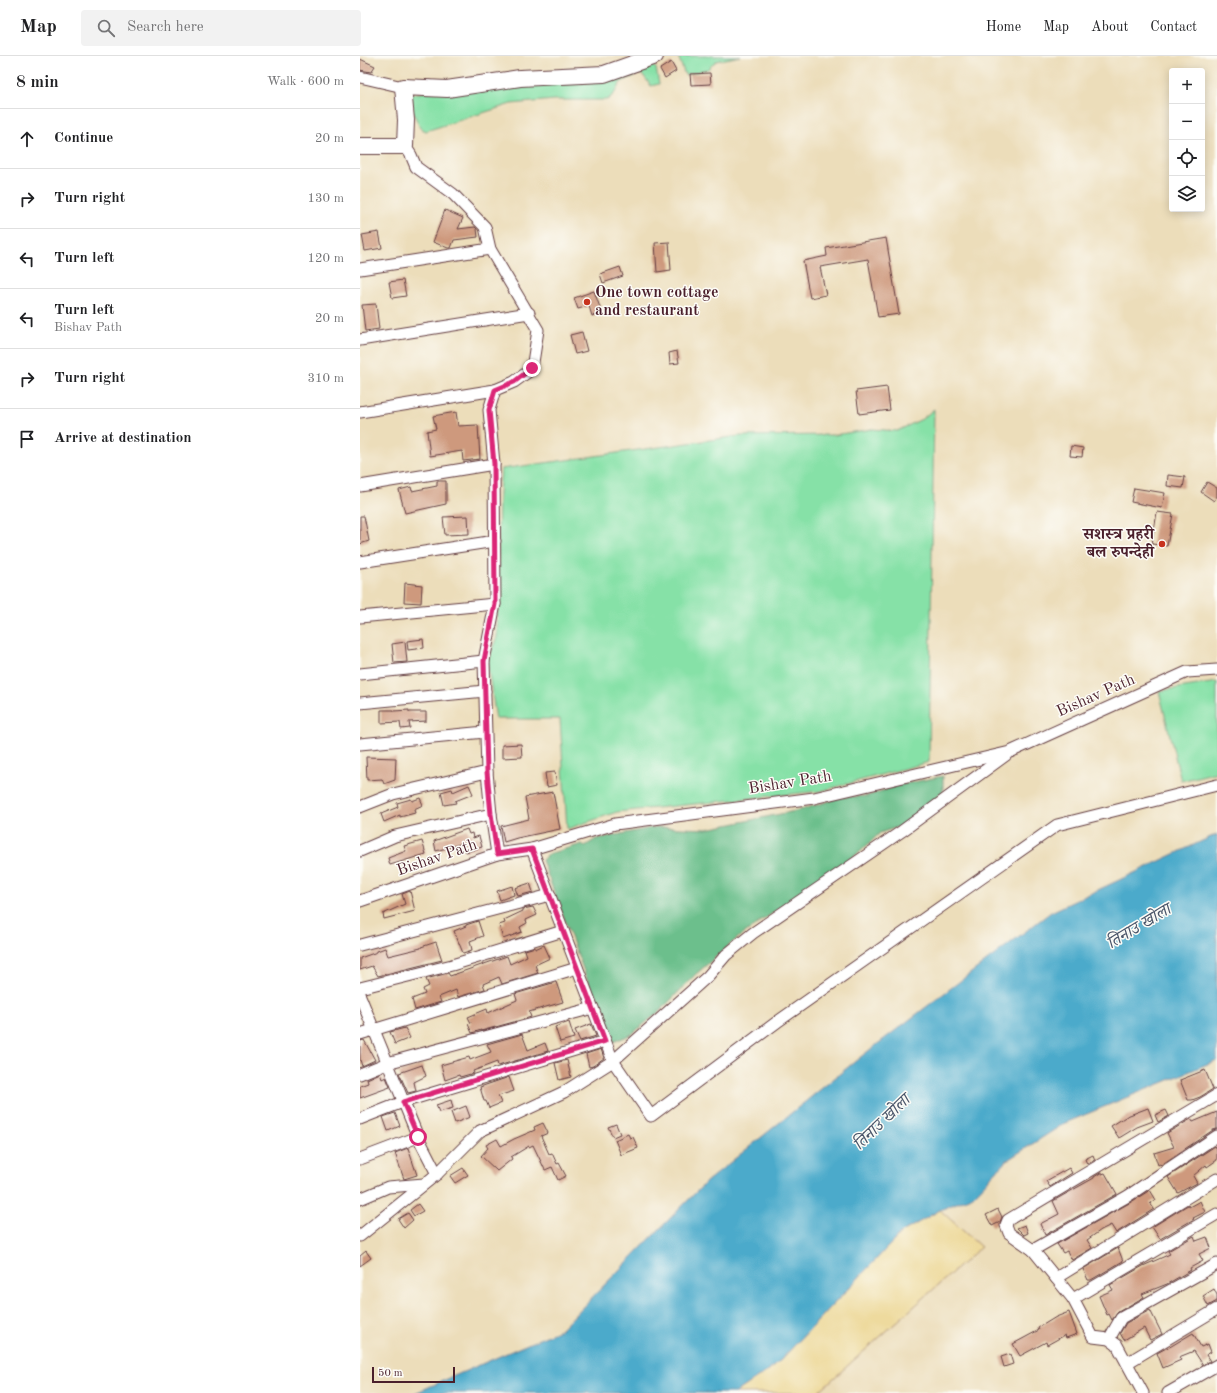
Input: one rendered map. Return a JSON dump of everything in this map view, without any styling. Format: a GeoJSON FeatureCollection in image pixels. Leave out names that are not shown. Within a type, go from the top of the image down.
{"type":"FeatureCollection","features":[{"type":"Feature","properties":{"kind":"street"},"geometry":{"type":"LineString","coordinates":[[360,77],[403,87],[446,89],[520,78],[604,74],[656,56]]}},
{"type":"Feature","properties":{"kind":"street"},"geometry":{"type":"LineString","coordinates":[[360,412],[495,390],[514,382],[532,368],[538,330],[490,249],[485,227],[453,194],[416,167],[405,146],[406,120],[403,87]]}},
{"type":"Feature","properties":{"kind":"street"},"geometry":{"type":"LineString","coordinates":[[360,146],[405,146]]}},
{"type":"Feature","properties":{"kind":"street"},"geometry":{"type":"LineString","coordinates":[[360,269],[490,249]]}},
{"type":"Feature","properties":{"kind":"street"},"geometry":{"type":"LineString","coordinates":[[360,340],[528,313]]}},
{"type":"Feature","properties":{"kind":"street"},"geometry":{"type":"LineString","coordinates":[[495,390],[489,410],[494,464],[495,604],[484,661],[487,772],[497,854]]}},
{"type":"Feature","properties":{"kind":"street"},"geometry":{"type":"LineString","coordinates":[[360,486],[494,464]]}},
{"type":"Feature","properties":{"kind":"street"},"geometry":{"type":"LineString","coordinates":[[360,562],[495,541]]}},
{"type":"Feature","properties":{"kind":"street"},"geometry":{"type":"LineString","coordinates":[[360,617],[495,604]]}},
{"type":"Feature","properties":{"kind":"street"},"geometry":{"type":"LineString","coordinates":[[360,674],[484,661]]}},
{"type":"Feature","properties":{"kind":"street","name":"Bishav Path"},"geometry":{"type":"LineString","coordinates":[[360,901],[497,854],[532,849],[615,824],[814,798],[1010,752],[1187,672],[1217,670]]}},
{"type":"Feature","properties":{"kind":"street"},"geometry":{"type":"LineString","coordinates":[[360,703],[485,691]]}},
{"type":"Feature","properties":{"kind":"street"},"geometry":{"type":"LineString","coordinates":[[360,744],[485,732]]}},
{"type":"Feature","properties":{"kind":"street"},"geometry":{"type":"LineString","coordinates":[[360,1236],[437,1174],[480,1131],[564,1092],[612,1061],[708,976],[726,955],[753,933],[902,831],[1010,752]]}},
{"type":"Feature","properties":{"kind":"street"},"geometry":{"type":"LineString","coordinates":[[360,807],[393,794],[487,772]]}},
{"type":"Feature","properties":{"kind":"street"},"geometry":{"type":"LineString","coordinates":[[532,849],[612,1061],[651,1116],[776,1022],[1057,825],[1217,785]]}},
{"type":"Feature","properties":{"kind":"street"},"geometry":{"type":"LineString","coordinates":[[360,851],[395,836],[491,814]]}},
{"type":"Feature","properties":{"kind":"street"},"geometry":{"type":"LineString","coordinates":[[360,945],[550,895]]}},
{"type":"Feature","properties":{"kind":"street"},"geometry":{"type":"LineString","coordinates":[[360,988],[452,964],[563,931]]}},
{"type":"Feature","properties":{"kind":"street"},"geometry":{"type":"LineString","coordinates":[[360,1034],[577,968]]}},
{"type":"Feature","properties":{"kind":"street"},"geometry":{"type":"LineString","coordinates":[[360,996],[418,1137],[437,1174]]}},
{"type":"Feature","properties":{"kind":"street"},"geometry":{"type":"LineString","coordinates":[[360,1074],[387,1063],[593,1008]]}},
{"type":"Feature","properties":{"kind":"street"},"geometry":{"type":"LineString","coordinates":[[360,1119],[403,1102],[605,1041]]}},
{"type":"Feature","properties":{"kind":"street"},"geometry":{"type":"LineString","coordinates":[[1143,1393],[1117,1345],[1109,1339],[1093,1337],[1073,1299],[1033,1250],[1009,1233],[1006,1225],[1008,1220],[1217,1095]]}},
{"type":"Feature","properties":{"kind":"street"},"geometry":{"type":"LineString","coordinates":[[1033,1250],[1128,1196],[1217,1136]]}},
{"type":"Feature","properties":{"kind":"street"},"geometry":{"type":"LineString","coordinates":[[360,1159],[418,1137]]}},
{"type":"Feature","properties":{"kind":"street"},"geometry":{"type":"LineString","coordinates":[[1056,1278],[1217,1178]]}},
{"type":"Feature","properties":{"kind":"street"},"geometry":{"type":"LineString","coordinates":[[360,1199],[388,1188],[424,1184]]}},
{"type":"Feature","properties":{"kind":"street"},"geometry":{"type":"LineString","coordinates":[[1073,1299],[1217,1214]]}},
{"type":"Feature","properties":{"kind":"street"},"geometry":{"type":"LineString","coordinates":[[1109,1339],[1122,1318],[1217,1264]]}},
{"type":"Feature","properties":{"kind":"street"},"geometry":{"type":"LineString","coordinates":[[1127,1363],[1217,1310]]}},
{"type":"Feature","properties":{"kind":"street"},"geometry":{"type":"LineString","coordinates":[[1168,1393],[1217,1365]]}},
{"type":"Feature","properties":{"kind":"green space"},"geometry":{"type":"Polygon","coordinates":[[[678,56],[740,56],[716,61],[708,69],[685,75],[678,56]]]}},
{"type":"Feature","properties":{"kind":"green space"},"geometry":{"type":"Polygon","coordinates":[[[650,63],[656,68],[659,84],[651,86],[643,75],[639,74],[621,82],[614,94],[607,100],[554,100],[511,104],[426,131],[420,128],[410,105],[411,94],[650,63]]]}},
{"type":"Feature","properties":{"kind":"green space"},"geometry":{"type":"Polygon","coordinates":[[[934,409],[929,762],[821,791],[617,812],[567,829],[560,719],[496,719],[487,661],[497,637],[499,493],[501,469],[739,436],[834,435],[872,429],[897,431],[922,419],[934,409]]]}},
{"type":"Feature","properties":{"kind":"green space"},"geometry":{"type":"Polygon","coordinates":[[[1217,682],[1217,772],[1181,781],[1159,691],[1217,682]]]}},
{"type":"Feature","properties":{"kind":"green space"},"geometry":{"type":"Polygon","coordinates":[[[943,776],[943,792],[904,825],[880,833],[860,852],[739,937],[696,974],[660,1011],[632,1034],[611,1043],[542,860],[548,854],[582,844],[585,846],[596,839],[656,827],[707,829],[800,810],[842,797],[867,796],[899,785],[943,776]]]}},
{"type":"Feature","properties":{"kind":"sand"},"geometry":{"type":"Polygon","coordinates":[[[940,1210],[981,1247],[817,1393],[735,1393],[775,1366],[902,1232],[940,1210]]]}},
{"type":"Feature","properties":{"kind":"water","name":"तिनाउ खोला"},"geometry":{"type":"Polygon","coordinates":[[[1217,834],[1217,1060],[1065,1123],[1006,1161],[973,1196],[940,1210],[902,1232],[775,1366],[735,1393],[415,1393],[560,1330],[706,1182],[863,1055],[1051,912],[1217,834]]]}},
{"type":"Feature","properties":{"kind":"building"},"geometry":{"type":"Polygon","coordinates":[[[360,59],[375,66],[371,72],[360,70],[360,59]]]}},
{"type":"Feature","properties":{"kind":"building"},"geometry":{"type":"Polygon","coordinates":[[[671,62],[676,71],[665,78],[660,69],[671,62]]]}},
{"type":"Feature","properties":{"kind":"building"},"geometry":{"type":"Polygon","coordinates":[[[710,73],[711,84],[691,85],[690,74],[710,73]]]}},
{"type":"Feature","properties":{"kind":"building"},"geometry":{"type":"Polygon","coordinates":[[[445,210],[463,218],[458,229],[475,227],[477,229],[478,237],[454,240],[451,248],[433,242],[445,210]]]}},
{"type":"Feature","properties":{"kind":"building"},"geometry":{"type":"Polygon","coordinates":[[[379,232],[382,248],[365,251],[362,235],[379,232]]]}},
{"type":"Feature","properties":{"kind":"building"},"geometry":{"type":"Polygon","coordinates":[[[886,238],[899,314],[878,317],[868,259],[820,267],[826,295],[810,298],[803,261],[827,256],[826,248],[886,238]]]}},
{"type":"Feature","properties":{"kind":"building"},"geometry":{"type":"Polygon","coordinates":[[[669,242],[671,270],[657,272],[655,243],[669,242]]]}},
{"type":"Feature","properties":{"kind":"building"},"geometry":{"type":"Polygon","coordinates":[[[620,267],[623,276],[603,283],[600,274],[620,267]]]}},
{"type":"Feature","properties":{"kind":"building"},"geometry":{"type":"Polygon","coordinates":[[[403,280],[406,296],[392,298],[389,282],[403,280]]]}},
{"type":"Feature","properties":{"kind":"building","name":"One town cottage and restaurant"},"geometry":{"type":"Polygon","coordinates":[[[594,291],[602,313],[592,316],[589,306],[578,309],[574,298],[594,291]]]}},
{"type":"Feature","properties":{"kind":"building"},"geometry":{"type":"Polygon","coordinates":[[[376,304],[379,329],[365,331],[362,305],[376,304]]]}},
{"type":"Feature","properties":{"kind":"building"},"geometry":{"type":"Polygon","coordinates":[[[582,332],[587,351],[575,354],[570,335],[582,332]]]}},
{"type":"Feature","properties":{"kind":"building"},"geometry":{"type":"Polygon","coordinates":[[[677,351],[679,363],[670,364],[669,353],[677,351]]]}},
{"type":"Feature","properties":{"kind":"building"},"geometry":{"type":"Polygon","coordinates":[[[887,387],[890,410],[859,414],[856,391],[887,387]]]}},
{"type":"Feature","properties":{"kind":"building"},"geometry":{"type":"Polygon","coordinates":[[[456,412],[458,426],[478,425],[480,459],[463,461],[462,451],[430,456],[427,431],[436,429],[433,416],[456,412]]]}},
{"type":"Feature","properties":{"kind":"building"},"geometry":{"type":"Polygon","coordinates":[[[1071,446],[1083,448],[1082,457],[1070,456],[1071,446]]]}},
{"type":"Feature","properties":{"kind":"building"},"geometry":{"type":"Polygon","coordinates":[[[1168,475],[1185,477],[1183,488],[1167,486],[1168,475]]]}},
{"type":"Feature","properties":{"kind":"building"},"geometry":{"type":"Polygon","coordinates":[[[437,481],[446,481],[446,504],[405,513],[399,490],[411,487],[412,491],[437,486],[437,481]]]}},
{"type":"Feature","properties":{"kind":"building"},"geometry":{"type":"Polygon","coordinates":[[[1207,482],[1217,488],[1217,496],[1214,501],[1201,492],[1207,482]]]}},
{"type":"Feature","properties":{"kind":"building"},"geometry":{"type":"Polygon","coordinates":[[[1134,488],[1165,493],[1162,508],[1131,502],[1134,488]]]}},
{"type":"Feature","properties":{"kind":"building"},"geometry":{"type":"Polygon","coordinates":[[[1157,512],[1173,514],[1167,546],[1152,544],[1157,512]]]}},
{"type":"Feature","properties":{"kind":"building"},"geometry":{"type":"Polygon","coordinates":[[[360,516],[364,516],[369,541],[360,544],[360,516]]]}},
{"type":"Feature","properties":{"kind":"building"},"geometry":{"type":"Polygon","coordinates":[[[468,516],[469,534],[445,535],[443,517],[468,516]]]}},
{"type":"Feature","properties":{"kind":"building"},"geometry":{"type":"Polygon","coordinates":[[[405,583],[422,585],[421,603],[404,602],[405,583]]]}},
{"type":"Feature","properties":{"kind":"building"},"geometry":{"type":"Polygon","coordinates":[[[423,639],[424,648],[408,650],[407,641],[423,639]]]}},
{"type":"Feature","properties":{"kind":"building"},"geometry":{"type":"Polygon","coordinates":[[[405,642],[407,662],[394,663],[392,644],[405,642]]]}},
{"type":"Feature","properties":{"kind":"building"},"geometry":{"type":"Polygon","coordinates":[[[381,710],[409,710],[409,712],[426,712],[426,721],[409,722],[410,728],[401,729],[400,722],[381,723],[381,710]]]}},
{"type":"Feature","properties":{"kind":"building"},"geometry":{"type":"Polygon","coordinates":[[[521,744],[522,757],[502,758],[502,745],[521,744]]]}},
{"type":"Feature","properties":{"kind":"building"},"geometry":{"type":"Polygon","coordinates":[[[366,757],[396,758],[395,780],[384,784],[382,779],[367,780],[366,757]]]}},
{"type":"Feature","properties":{"kind":"building"},"geometry":{"type":"Polygon","coordinates":[[[555,772],[557,785],[547,787],[545,773],[555,772]]]}},
{"type":"Feature","properties":{"kind":"building"},"geometry":{"type":"Polygon","coordinates":[[[469,785],[473,794],[455,801],[456,803],[444,805],[441,792],[452,789],[453,792],[469,785]]]}},
{"type":"Feature","properties":{"kind":"building"},"geometry":{"type":"Polygon","coordinates":[[[553,792],[560,829],[504,842],[501,826],[529,819],[525,797],[553,792]]]}},
{"type":"Feature","properties":{"kind":"building"},"geometry":{"type":"Polygon","coordinates":[[[420,798],[423,805],[414,809],[415,813],[400,817],[400,815],[384,822],[381,814],[398,807],[397,803],[411,799],[412,801],[420,798]]]}},
{"type":"Feature","properties":{"kind":"building"},"geometry":{"type":"Polygon","coordinates":[[[467,829],[469,834],[472,833],[473,838],[479,836],[482,847],[466,852],[463,843],[436,851],[434,841],[467,829]]]}},
{"type":"Feature","properties":{"kind":"building"},"geometry":{"type":"Polygon","coordinates":[[[422,841],[426,854],[390,865],[388,858],[406,851],[404,846],[422,841]]]}},
{"type":"Feature","properties":{"kind":"building"},"geometry":{"type":"Polygon","coordinates":[[[530,883],[533,892],[518,896],[515,888],[530,883]]]}},
{"type":"Feature","properties":{"kind":"building"},"geometry":{"type":"Polygon","coordinates":[[[512,886],[514,895],[500,900],[497,891],[512,886]]]}},
{"type":"Feature","properties":{"kind":"building"},"geometry":{"type":"Polygon","coordinates":[[[410,891],[415,911],[384,919],[383,914],[405,904],[402,894],[410,891]]]}},
{"type":"Feature","properties":{"kind":"building"},"geometry":{"type":"Polygon","coordinates":[[[533,907],[537,915],[526,920],[527,923],[520,927],[522,932],[503,939],[499,925],[505,923],[504,920],[523,911],[523,909],[533,907]]]}},
{"type":"Feature","properties":{"kind":"building"},"geometry":{"type":"Polygon","coordinates":[[[478,921],[483,936],[470,941],[472,950],[463,953],[454,931],[478,921]]]}},
{"type":"Feature","properties":{"kind":"building"},"geometry":{"type":"Polygon","coordinates":[[[436,942],[442,960],[378,976],[372,966],[360,970],[360,958],[385,948],[388,956],[421,948],[436,942]]]}},
{"type":"Feature","properties":{"kind":"building"},"geometry":{"type":"Polygon","coordinates":[[[544,945],[550,958],[535,965],[538,973],[502,984],[499,977],[483,984],[485,989],[458,997],[456,990],[439,997],[441,1002],[415,1010],[412,999],[425,994],[423,989],[429,986],[426,979],[448,973],[450,976],[507,956],[510,964],[527,956],[525,950],[535,947],[535,949],[544,945]]]}},
{"type":"Feature","properties":{"kind":"building"},"geometry":{"type":"Polygon","coordinates":[[[556,982],[563,1002],[529,1012],[531,1017],[472,1033],[468,1024],[471,1023],[468,1017],[487,1009],[488,1013],[517,1000],[515,994],[556,982]]]}},
{"type":"Feature","properties":{"kind":"building"},"geometry":{"type":"Polygon","coordinates":[[[569,1022],[574,1038],[560,1042],[555,1027],[569,1022]]]}},
{"type":"Feature","properties":{"kind":"building"},"geometry":{"type":"Polygon","coordinates":[[[591,1024],[596,1036],[580,1041],[575,1030],[591,1024]]]}},
{"type":"Feature","properties":{"kind":"building"},"geometry":{"type":"Polygon","coordinates":[[[405,1028],[410,1038],[395,1044],[390,1032],[405,1028]]]}},
{"type":"Feature","properties":{"kind":"building"},"geometry":{"type":"Polygon","coordinates":[[[522,1034],[528,1050],[545,1043],[548,1051],[498,1066],[497,1062],[473,1071],[474,1073],[460,1077],[459,1075],[445,1080],[441,1065],[469,1057],[470,1060],[491,1052],[487,1044],[522,1034]]]}},
{"type":"Feature","properties":{"kind":"building"},"geometry":{"type":"Polygon","coordinates":[[[364,1040],[375,1060],[362,1066],[360,1060],[360,1041],[364,1040]]]}},
{"type":"Feature","properties":{"kind":"building"},"geometry":{"type":"Polygon","coordinates":[[[601,1049],[604,1058],[593,1066],[589,1067],[586,1054],[601,1049]]]}},
{"type":"Feature","properties":{"kind":"building"},"geometry":{"type":"Polygon","coordinates":[[[567,1060],[571,1077],[559,1080],[555,1063],[567,1060]]]}},
{"type":"Feature","properties":{"kind":"building"},"geometry":{"type":"Polygon","coordinates":[[[422,1065],[426,1076],[414,1082],[416,1091],[408,1093],[399,1073],[422,1065]]]}},
{"type":"Feature","properties":{"kind":"building"},"geometry":{"type":"Polygon","coordinates":[[[1205,1070],[1213,1089],[1200,1097],[1188,1100],[1180,1080],[1205,1070]]]}},
{"type":"Feature","properties":{"kind":"building"},"geometry":{"type":"Polygon","coordinates":[[[380,1073],[382,1079],[386,1077],[390,1087],[360,1098],[360,1086],[368,1083],[367,1079],[380,1073]]]}},
{"type":"Feature","properties":{"kind":"building"},"geometry":{"type":"Polygon","coordinates":[[[509,1077],[514,1091],[498,1096],[501,1103],[489,1108],[486,1101],[484,1101],[480,1087],[509,1077]]]}},
{"type":"Feature","properties":{"kind":"building"},"geometry":{"type":"Polygon","coordinates":[[[451,1100],[453,1108],[439,1112],[436,1105],[451,1100]]]}},
{"type":"Feature","properties":{"kind":"building"},"geometry":{"type":"Polygon","coordinates":[[[466,1106],[470,1117],[455,1123],[451,1112],[466,1106]]]}},
{"type":"Feature","properties":{"kind":"building"},"geometry":{"type":"Polygon","coordinates":[[[1148,1108],[1153,1121],[1137,1127],[1119,1138],[1111,1126],[1127,1116],[1148,1108]]]}},
{"type":"Feature","properties":{"kind":"building"},"geometry":{"type":"Polygon","coordinates":[[[1166,1110],[1169,1116],[1158,1122],[1155,1115],[1166,1110]]]}},
{"type":"Feature","properties":{"kind":"building"},"geometry":{"type":"Polygon","coordinates":[[[1217,1112],[1217,1129],[1213,1130],[1161,1165],[1158,1165],[1154,1153],[1174,1147],[1167,1133],[1191,1119],[1193,1122],[1217,1112]]]}},
{"type":"Feature","properties":{"kind":"building"},"geometry":{"type":"Polygon","coordinates":[[[395,1113],[400,1126],[388,1131],[383,1117],[395,1113]]]}},
{"type":"Feature","properties":{"kind":"building"},"geometry":{"type":"Polygon","coordinates":[[[543,1123],[548,1133],[541,1136],[549,1154],[552,1153],[557,1164],[559,1163],[566,1176],[558,1180],[552,1167],[545,1170],[533,1145],[511,1157],[512,1159],[497,1171],[481,1156],[488,1148],[486,1145],[497,1139],[501,1146],[535,1130],[534,1127],[543,1123]]]}},
{"type":"Feature","properties":{"kind":"building"},"geometry":{"type":"Polygon","coordinates":[[[616,1124],[620,1134],[613,1137],[608,1127],[616,1124]]]}},
{"type":"Feature","properties":{"kind":"building"},"geometry":{"type":"Polygon","coordinates":[[[628,1134],[630,1138],[633,1137],[638,1148],[621,1155],[615,1140],[628,1134]]]}},
{"type":"Feature","properties":{"kind":"building"},"geometry":{"type":"Polygon","coordinates":[[[1215,1146],[1217,1149],[1217,1160],[1207,1167],[1206,1165],[1193,1176],[1197,1183],[1178,1193],[1168,1177],[1215,1146]]]}},
{"type":"Feature","properties":{"kind":"building"},"geometry":{"type":"Polygon","coordinates":[[[408,1148],[417,1175],[404,1179],[395,1153],[408,1148]]]}},
{"type":"Feature","properties":{"kind":"building"},"geometry":{"type":"Polygon","coordinates":[[[1093,1155],[1095,1160],[1087,1164],[1085,1159],[1093,1155]]]}},
{"type":"Feature","properties":{"kind":"building"},"geometry":{"type":"Polygon","coordinates":[[[463,1168],[468,1175],[455,1183],[450,1176],[463,1168]]]}},
{"type":"Feature","properties":{"kind":"building"},"geometry":{"type":"Polygon","coordinates":[[[1069,1168],[1072,1173],[1050,1187],[1046,1181],[1069,1168]]]}},
{"type":"Feature","properties":{"kind":"building"},"geometry":{"type":"Polygon","coordinates":[[[1102,1172],[1102,1174],[1105,1173],[1117,1194],[1045,1235],[1040,1224],[1059,1214],[1053,1201],[1102,1172]]]}},
{"type":"Feature","properties":{"kind":"building"},"geometry":{"type":"Polygon","coordinates":[[[1150,1190],[1156,1200],[1150,1203],[1154,1209],[1116,1233],[1111,1225],[1101,1230],[1087,1240],[1092,1248],[1072,1260],[1067,1251],[1063,1253],[1057,1244],[1131,1202],[1150,1190]]]}},
{"type":"Feature","properties":{"kind":"building"},"geometry":{"type":"Polygon","coordinates":[[[1200,1201],[1205,1212],[1160,1239],[1152,1227],[1186,1206],[1188,1205],[1189,1207],[1200,1201]]]}},
{"type":"Feature","properties":{"kind":"building"},"geometry":{"type":"Polygon","coordinates":[[[418,1204],[423,1211],[414,1216],[410,1210],[418,1204]]]}},
{"type":"Feature","properties":{"kind":"building"},"geometry":{"type":"Polygon","coordinates":[[[998,1209],[1002,1217],[1000,1222],[992,1226],[986,1215],[998,1209]]]}},
{"type":"Feature","properties":{"kind":"building"},"geometry":{"type":"Polygon","coordinates":[[[408,1213],[413,1220],[404,1228],[398,1219],[408,1213]]]}},
{"type":"Feature","properties":{"kind":"building"},"geometry":{"type":"Polygon","coordinates":[[[1025,1225],[1028,1233],[1024,1235],[1017,1228],[1025,1225]]]}},
{"type":"Feature","properties":{"kind":"building"},"geometry":{"type":"Polygon","coordinates":[[[1194,1236],[1196,1241],[1207,1237],[1211,1248],[1199,1254],[1203,1261],[1167,1284],[1142,1294],[1144,1297],[1118,1312],[1112,1320],[1109,1314],[1107,1315],[1099,1296],[1113,1290],[1110,1285],[1143,1266],[1170,1254],[1168,1251],[1194,1236]]]}},
{"type":"Feature","properties":{"kind":"building"},"geometry":{"type":"Polygon","coordinates":[[[1118,1248],[1123,1261],[1091,1280],[1088,1280],[1083,1269],[1118,1248]]]}},
{"type":"Feature","properties":{"kind":"building"},"geometry":{"type":"Polygon","coordinates":[[[366,1251],[371,1258],[360,1266],[360,1256],[366,1251]]]}},
{"type":"Feature","properties":{"kind":"building"},"geometry":{"type":"Polygon","coordinates":[[[1214,1289],[1217,1295],[1217,1301],[1208,1306],[1203,1296],[1214,1289]]]}},
{"type":"Feature","properties":{"kind":"building"},"geometry":{"type":"Polygon","coordinates":[[[1150,1310],[1162,1334],[1150,1340],[1144,1328],[1124,1340],[1120,1333],[1126,1323],[1150,1310]]]}},
{"type":"Feature","properties":{"kind":"building"},"geometry":{"type":"Polygon","coordinates":[[[1069,1312],[1077,1334],[1066,1338],[1065,1335],[1047,1345],[1046,1342],[1020,1356],[1013,1344],[1039,1330],[1038,1328],[1056,1317],[1069,1312]]]}},
{"type":"Feature","properties":{"kind":"building"},"geometry":{"type":"Polygon","coordinates":[[[1193,1333],[1201,1347],[1208,1344],[1211,1352],[1206,1355],[1210,1361],[1203,1365],[1194,1351],[1179,1357],[1181,1360],[1163,1368],[1157,1353],[1193,1333]]]}},
{"type":"Feature","properties":{"kind":"building"},"geometry":{"type":"Polygon","coordinates":[[[1010,1354],[1013,1364],[1004,1367],[1001,1357],[1010,1354]]]}},
{"type":"Feature","properties":{"kind":"place","name":"One town cottage and restaurant"},"geometry":{"type":"Point","coordinates":[587,302]}},
{"type":"Feature","properties":{"kind":"place","name":"सशस्त्र प्रहरी बल रुपन्देही"},"geometry":{"type":"Point","coordinates":[1162,544]}},
{"type":"Feature","properties":{"kind":"route"},"geometry":{"type":"LineString","coordinates":[[418,1137],[403,1102],[605,1041],[532,849],[497,854],[491,814],[485,732],[484,661],[495,604],[494,464],[489,410],[495,390],[514,382],[532,368]]}}]}
